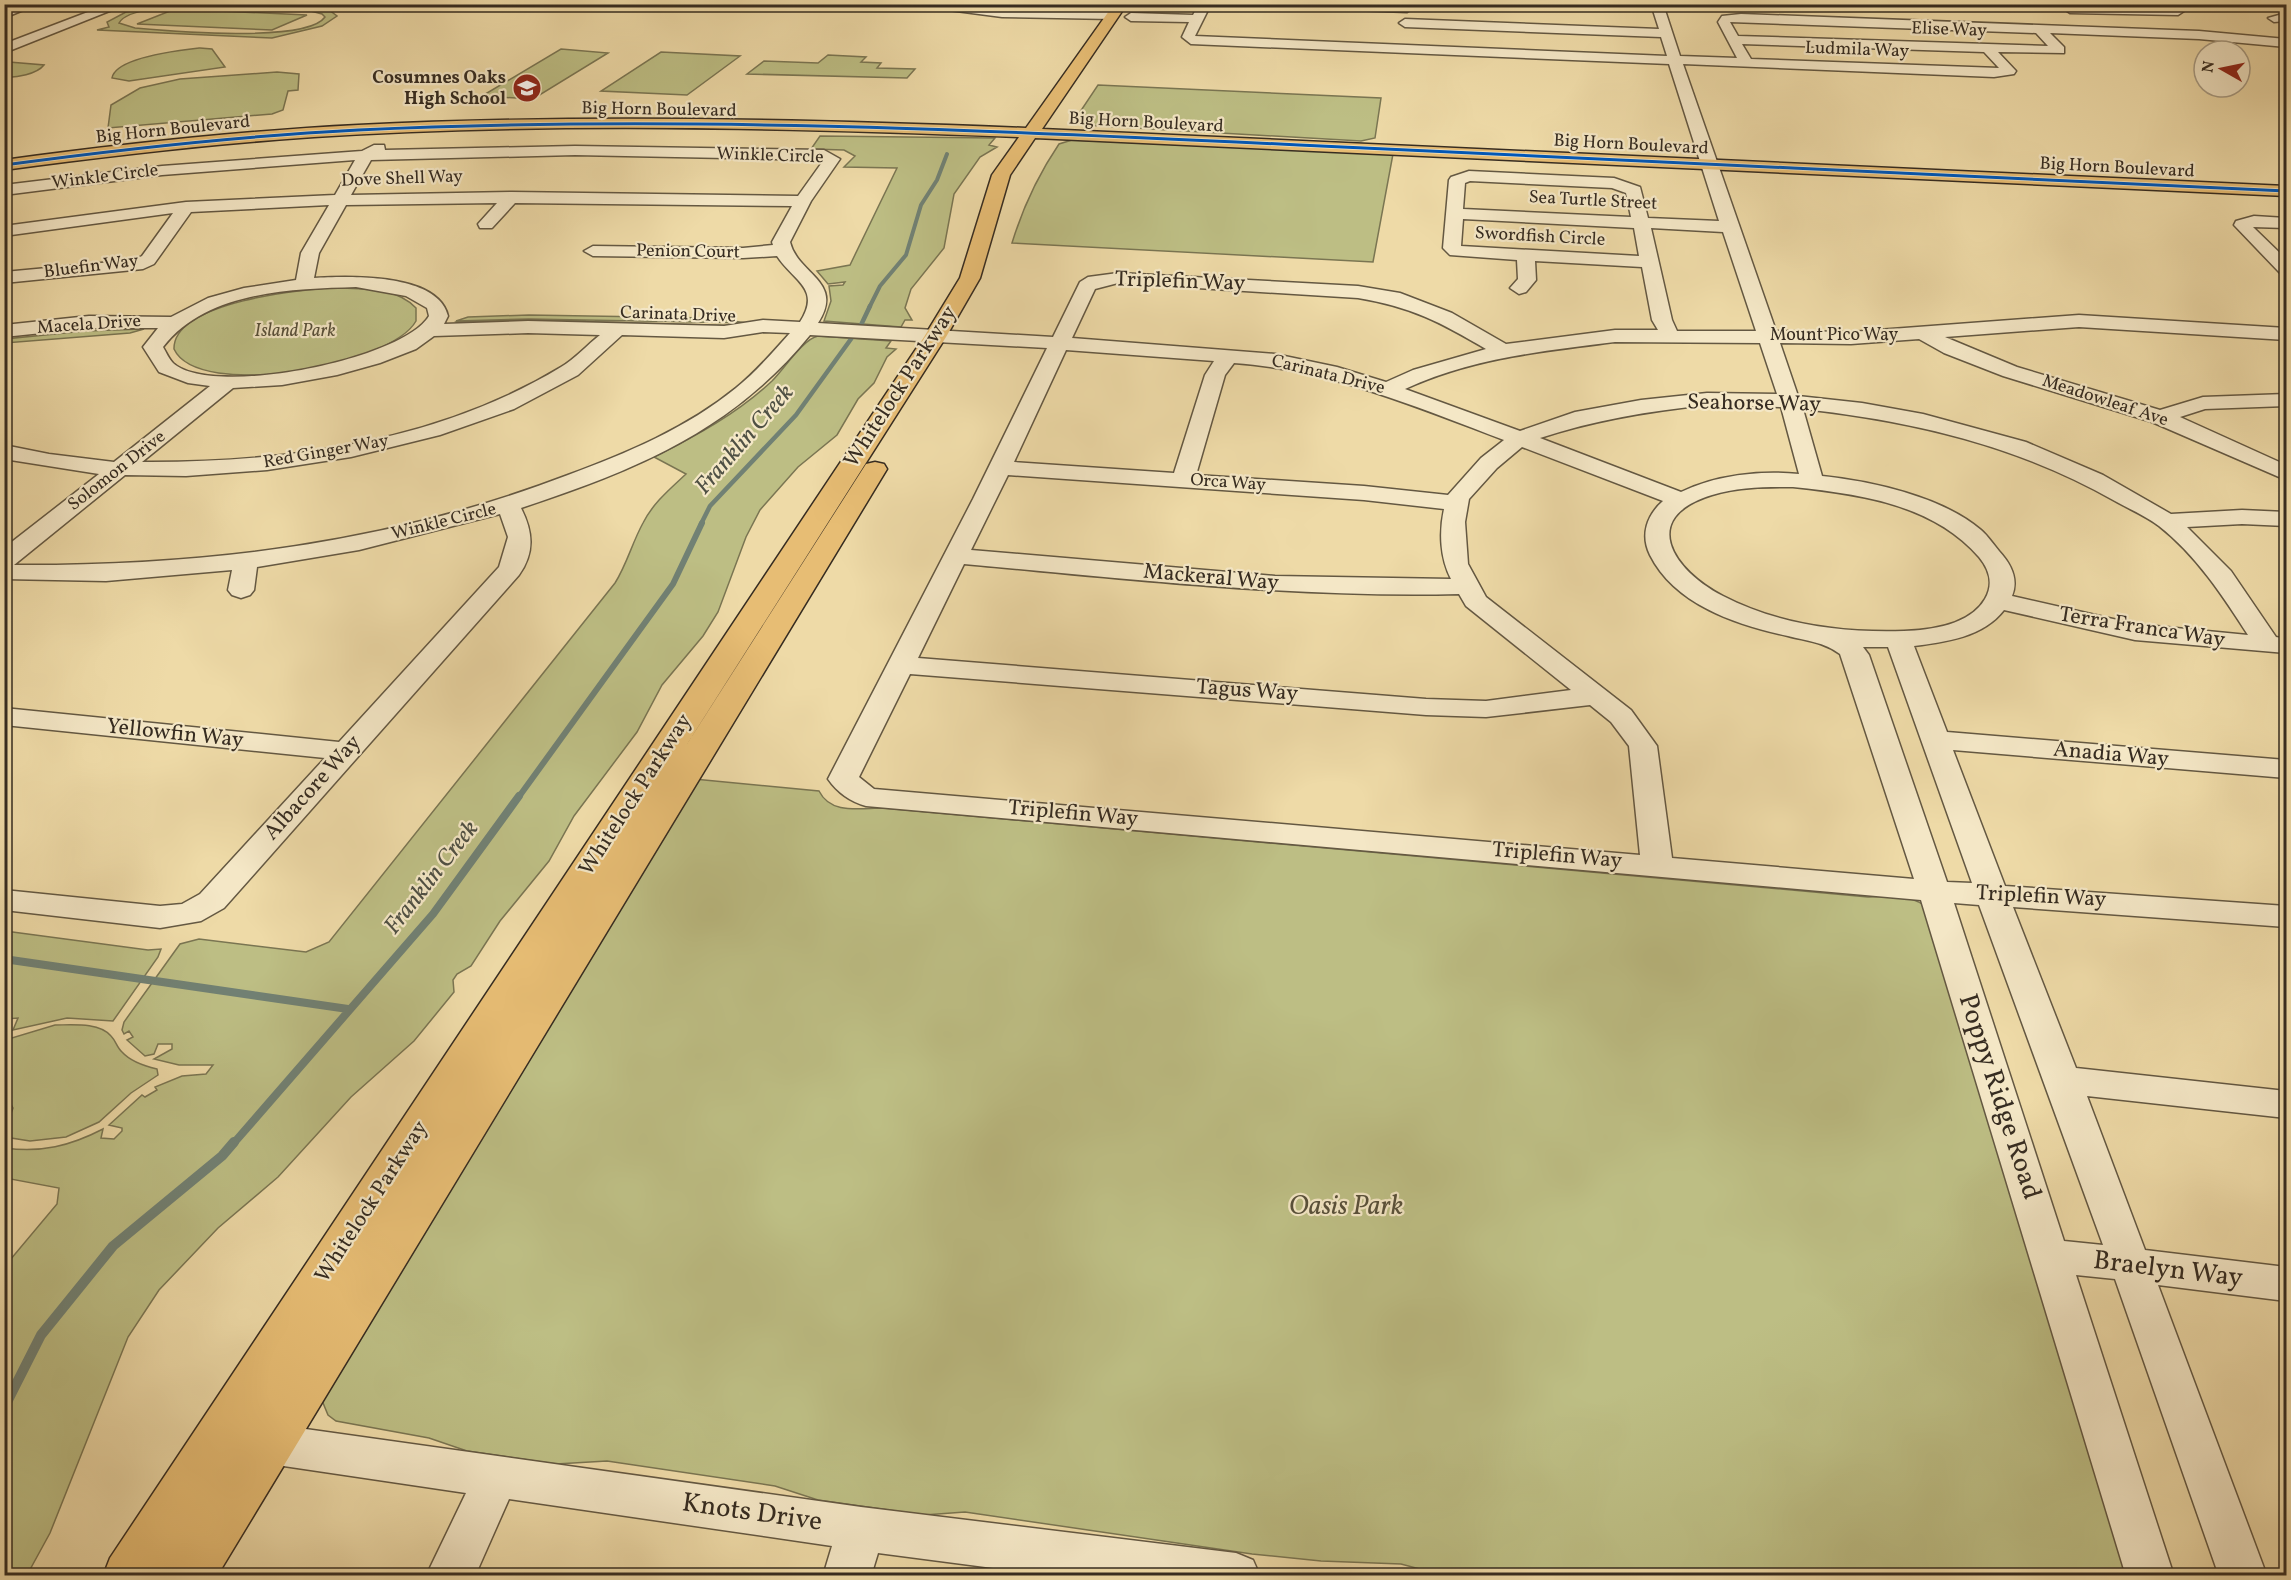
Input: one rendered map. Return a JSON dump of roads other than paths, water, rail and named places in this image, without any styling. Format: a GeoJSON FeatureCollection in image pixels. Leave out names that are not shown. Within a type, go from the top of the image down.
{"type":"FeatureCollection","features":[{"type":"Feature","properties":{"kind":"main road"},"geometry":{"type":"LineString","coordinates":[[1136,9],[1114,41],[1111,36],[1120,22],[1117,10],[1136,9]]}},
{"type":"Feature","properties":{"kind":"main road","name":"Whitelock Parkway"},"geometry":{"type":"LineString","coordinates":[[187,1575],[270,1444],[946,338],[970,278],[1001,175],[1117,10]]}},
{"type":"Feature","properties":{"kind":"main road","name":"Big Horn Boulevard"},"geometry":{"type":"LineString","coordinates":[[4,159],[219,135],[358,125],[500,120],[902,122],[1032,130]]}},
{"type":"Feature","properties":{"kind":"main road","name":"Big Horn Boulevard"},"geometry":{"type":"LineString","coordinates":[[4,165],[148,147],[382,129],[579,124],[1032,130],[1056,127],[2286,191]]}},
{"type":"Feature","properties":{"kind":"main road"},"geometry":{"type":"LineString","coordinates":[[1039,152],[1056,127]]}},
{"type":"Feature","properties":{"kind":"main road","name":"Big Horn Boulevard"},"geometry":{"type":"LineString","coordinates":[[1707,161],[2286,186]]}},
{"type":"Feature","properties":{"kind":"main road","name":"Whitelock Parkway"},"geometry":{"type":"LineString","coordinates":[[129,1575],[946,338],[973,310]]}},
{"type":"Feature","properties":{"kind":"street"},"geometry":{"type":"LineString","coordinates":[[4,15],[32,4]]}},
{"type":"Feature","properties":{"kind":"street"},"geometry":{"type":"LineString","coordinates":[[4,43],[106,4]]}},
{"type":"Feature","properties":{"kind":"street"},"geometry":{"type":"LineString","coordinates":[[4,49],[121,4]]}},
{"type":"Feature","properties":{"kind":"street"},"geometry":{"type":"LineString","coordinates":[[933,4],[1002,13],[1117,10]]}},
{"type":"Feature","properties":{"kind":"street"},"geometry":{"type":"LineString","coordinates":[[952,4],[1117,10]]}},
{"type":"Feature","properties":{"kind":"street"},"geometry":{"type":"LineString","coordinates":[[1136,9],[1197,19],[1205,4]]}},
{"type":"Feature","properties":{"kind":"street"},"geometry":{"type":"LineString","coordinates":[[1300,4],[1407,6],[1401,48]]}},
{"type":"Feature","properties":{"kind":"street"},"geometry":{"type":"LineString","coordinates":[[1657,4],[1707,161],[1803,441],[1812,481]]}},
{"type":"Feature","properties":{"kind":"street"},"geometry":{"type":"LineString","coordinates":[[2053,9],[2178,11],[2170,4]]}},
{"type":"Feature","properties":{"kind":"street"},"geometry":{"type":"LineString","coordinates":[[1936,12],[1951,26]]}},
{"type":"Feature","properties":{"kind":"street"},"geometry":{"type":"LineString","coordinates":[[1513,14],[1513,27]]}},
{"type":"Feature","properties":{"kind":"street","name":"Ludmila Way"},"geometry":{"type":"LineString","coordinates":[[1197,19],[1188,37],[1191,40],[1994,74],[2009,71],[1989,50]]}},
{"type":"Feature","properties":{"kind":"street"},"geometry":{"type":"LineString","coordinates":[[1747,64],[1724,21],[1728,19],[2199,35],[2286,43]]}},
{"type":"Feature","properties":{"kind":"street"},"geometry":{"type":"LineString","coordinates":[[1405,23],[1665,33]]}},
{"type":"Feature","properties":{"kind":"street","name":"Elise Way"},"geometry":{"type":"LineString","coordinates":[[1736,40],[1989,50],[2059,50],[2038,29]]}},
{"type":"Feature","properties":{"kind":"street"},"geometry":{"type":"LineString","coordinates":[[1299,44],[1304,30]]}},
{"type":"Feature","properties":{"kind":"street"},"geometry":{"type":"LineString","coordinates":[[304,283],[310,253],[366,155],[380,148],[382,129]]}},
{"type":"Feature","properties":{"kind":"street","name":"Winkle Circle"},"geometry":{"type":"LineString","coordinates":[[4,190],[240,162],[366,155],[530,151],[830,156],[832,159],[803,201],[781,242],[786,259],[814,282],[818,295],[816,308],[803,328],[769,370],[744,392],[688,429],[636,457],[508,506],[367,540],[246,561],[106,573],[4,572]]}},
{"type":"Feature","properties":{"kind":"street","name":"Swordfish Circle"},"geometry":{"type":"LineString","coordinates":[[1641,223],[1634,190],[1625,184],[1460,178],[1457,180],[1452,248],[1456,251],[1526,256],[1650,262]]}},
{"type":"Feature","properties":{"kind":"street"},"geometry":{"type":"LineString","coordinates":[[486,224],[512,197]]}},
{"type":"Feature","properties":{"kind":"street","name":"Dove Shell Way"},"geometry":{"type":"LineString","coordinates":[[4,231],[186,207],[341,201],[512,197],[803,201]]}},
{"type":"Feature","properties":{"kind":"street","name":"Bluefin Way"},"geometry":{"type":"LineString","coordinates":[[4,278],[137,264],[148,260],[186,207]]}},
{"type":"Feature","properties":{"kind":"street","name":"Sea Turtle Street"},"geometry":{"type":"LineString","coordinates":[[1454,214],[1730,227]]}},
{"type":"Feature","properties":{"kind":"street"},"geometry":{"type":"LineString","coordinates":[[2286,223],[2254,221],[2241,225],[2286,269]]}},
{"type":"Feature","properties":{"kind":"street"},"geometry":{"type":"LineString","coordinates":[[1641,223],[1662,320],[1670,335]]}},
{"type":"Feature","properties":{"kind":"street","name":"Penion Court"},"geometry":{"type":"LineString","coordinates":[[593,251],[743,253],[782,250]]}},
{"type":"Feature","properties":{"kind":"street"},"geometry":{"type":"LineString","coordinates":[[1519,288],[1527,280],[1526,256]]}},
{"type":"Feature","properties":{"kind":"street","name":"Triplefin Way"},"geometry":{"type":"LineString","coordinates":[[1503,350],[1445,317],[1400,298],[1358,292],[1118,278],[1094,281],[1087,286],[1058,343],[1000,468],[843,779],[866,797],[1993,896],[2128,902],[2286,916]]}},
{"type":"Feature","properties":{"kind":"street"},"geometry":{"type":"LineString","coordinates":[[356,282],[402,288],[428,299],[434,323],[403,348],[349,368],[289,379],[230,381],[190,376],[163,366],[154,357],[153,347],[166,329],[198,310],[236,297],[304,283],[356,282]]}},
{"type":"Feature","properties":{"kind":"street","name":"Carinata Drive"},"geometry":{"type":"LineString","coordinates":[[434,323],[542,312],[714,315],[752,318],[763,326]]}},
{"type":"Feature","properties":{"kind":"street","name":"Macela Drive"},"geometry":{"type":"LineString","coordinates":[[4,331],[85,323],[146,321],[166,329]]}},
{"type":"Feature","properties":{"kind":"street","name":"Mount Pico Way"},"geometry":{"type":"LineString","coordinates":[[1387,389],[1420,374],[1503,350],[1615,336],[1767,335],[1843,338],[2079,321],[2144,323],[2286,334]]}},
{"type":"Feature","properties":{"kind":"street","name":"Carinata Drive"},"geometry":{"type":"LineString","coordinates":[[434,323],[724,332],[763,326],[1058,343],[1275,360],[1330,371],[1387,389],[1662,491],[1680,501]]}},
{"type":"Feature","properties":{"kind":"street","name":"Macela Drive"},"geometry":{"type":"LineString","coordinates":[[4,346],[166,329]]}},
{"type":"Feature","properties":{"kind":"street","name":"Red Ginger Way"},"geometry":{"type":"LineString","coordinates":[[4,452],[74,466],[119,470],[237,466],[326,455],[391,442],[469,419],[526,396],[579,366],[603,347],[618,329]]}},
{"type":"Feature","properties":{"kind":"street","name":"Meadowleaf Ave"},"geometry":{"type":"LineString","coordinates":[[1923,333],[1956,353],[1991,367],[2160,417],[2286,473]]}},
{"type":"Feature","properties":{"kind":"street"},"geometry":{"type":"LineString","coordinates":[[1183,480],[1215,375],[1229,355]]}},
{"type":"Feature","properties":{"kind":"street","name":"Solomon Drive"},"geometry":{"type":"LineString","coordinates":[[4,560],[230,381]]}},
{"type":"Feature","properties":{"kind":"street","name":"Seahorse Way"},"geometry":{"type":"LineString","coordinates":[[1457,503],[1458,498],[1489,463],[1519,438],[1583,417],[1641,406],[1707,399],[1790,401],[1862,409],[1923,420],[2018,447],[2095,480],[2167,521],[2222,576],[2277,646]]}},
{"type":"Feature","properties":{"kind":"street"},"geometry":{"type":"LineString","coordinates":[[2160,417],[2203,403],[2286,400]]}},
{"type":"Feature","properties":{"kind":"street","name":"Orca Way"},"geometry":{"type":"LineString","coordinates":[[1000,468],[1364,493],[1457,503]]}},
{"type":"Feature","properties":{"kind":"street","name":"Poppy Ridge Road"},"geometry":{"type":"LineString","coordinates":[[1826,636],[1875,640],[1922,638],[1960,628],[1987,614],[1998,601],[2002,595],[2003,574],[1991,552],[1968,532],[1936,513],[1898,498],[1856,487],[1812,481],[1769,479],[1730,483],[1707,489],[1680,501],[1661,519],[1656,533],[1662,557],[1676,574],[1708,598],[1770,624],[1839,640],[1856,655],[1934,891],[2150,1575]]}},
{"type":"Feature","properties":{"kind":"street"},"geometry":{"type":"LineString","coordinates":[[1457,503],[1453,522],[1456,564],[1475,601],[1621,716],[1643,746],[1657,865]]}},
{"type":"Feature","properties":{"kind":"street","name":"Albacore Way"},"geometry":{"type":"LineString","coordinates":[[4,900],[160,917],[189,914],[212,901],[510,570],[519,551],[522,532],[508,506]]}},
{"type":"Feature","properties":{"kind":"street"},"geometry":{"type":"LineString","coordinates":[[2167,521],[2241,517],[2286,519]]}},
{"type":"Feature","properties":{"kind":"street","name":"Mackeral Way"},"geometry":{"type":"LineString","coordinates":[[956,556],[1293,585],[1396,589],[1467,586]]}},
{"type":"Feature","properties":{"kind":"street"},"geometry":{"type":"LineString","coordinates":[[241,590],[246,561]]}},
{"type":"Feature","properties":{"kind":"street","name":"Terra Franca Way"},"geometry":{"type":"LineString","coordinates":[[1998,601],[2135,632],[2277,646]]}},
{"type":"Feature","properties":{"kind":"street"},"geometry":{"type":"LineString","coordinates":[[1898,639],[2063,1080],[2243,1575]]}},
{"type":"Feature","properties":{"kind":"street","name":"Tagus Way"},"geometry":{"type":"LineString","coordinates":[[900,664],[1426,707],[1486,709],[1594,696]]}},
{"type":"Feature","properties":{"kind":"street","name":"Yellowfin Way"},"geometry":{"type":"LineString","coordinates":[[4,716],[346,751]]}},
{"type":"Feature","properties":{"kind":"street","name":"Anadia Way"},"geometry":{"type":"LineString","coordinates":[[1936,740],[2286,770]]}},
{"type":"Feature","properties":{"kind":"street"},"geometry":{"type":"LineString","coordinates":[[2063,1080],[2286,1104]]}},
{"type":"Feature","properties":{"kind":"street","name":"Braelyn Way"},"geometry":{"type":"LineString","coordinates":[[2049,1255],[2286,1284]]}},
{"type":"Feature","properties":{"kind":"street","name":"Knots Drive"},"geometry":{"type":"LineString","coordinates":[[270,1444],[496,1478],[861,1528],[1236,1575]]}},
{"type":"Feature","properties":{"kind":"street"},"geometry":{"type":"LineString","coordinates":[[450,1575],[496,1478]]}},
{"type":"Feature","properties":{"kind":"street"},"geometry":{"type":"LineString","coordinates":[[847,1575],[861,1528]]}},
{"type":"Feature","properties":{"kind":"waterway","name":"Franklin Creek"},"geometry":{"type":"LineString","coordinates":[[870,306],[880,286],[906,255],[921,205],[937,180],[947,154]]}},
{"type":"Feature","properties":{"kind":"waterway","name":"Franklin Creek"},"geometry":{"type":"LineString","coordinates":[[861,325],[870,306]]}},
{"type":"Feature","properties":{"kind":"waterway","name":"Franklin Creek"},"geometry":{"type":"LineString","coordinates":[[701,524],[710,506],[796,415],[851,339]]}},
{"type":"Feature","properties":{"kind":"waterway","name":"Franklin Creek"},"geometry":{"type":"LineString","coordinates":[[518,798],[673,584],[702,523]]}},
{"type":"Feature","properties":{"kind":"waterway","name":"Franklin Creek"},"geometry":{"type":"LineString","coordinates":[[233,1144],[433,914],[519,796]]}},
{"type":"Feature","properties":{"kind":"waterway"},"geometry":{"type":"LineString","coordinates":[[4,959],[348,1009]]}},
{"type":"Feature","properties":{"kind":"waterway","name":"Franklin Creek"},"geometry":{"type":"LineString","coordinates":[[4,1408],[41,1335],[113,1246],[222,1156],[234,1142]]}},
{"type":"Feature","properties":{"kind":"place","name":"Cosumnes Oaks High School"},"geometry":{"type":"Point","coordinates":[527,88]}},
{"type":"Feature","properties":{"kind":"park label","name":"Island Park"},"geometry":{"type":"Point","coordinates":[295,331]}},
{"type":"Feature","properties":{"kind":"park label","name":"Oasis Park"},"geometry":{"type":"Point","coordinates":[1346,1207]}}]}
